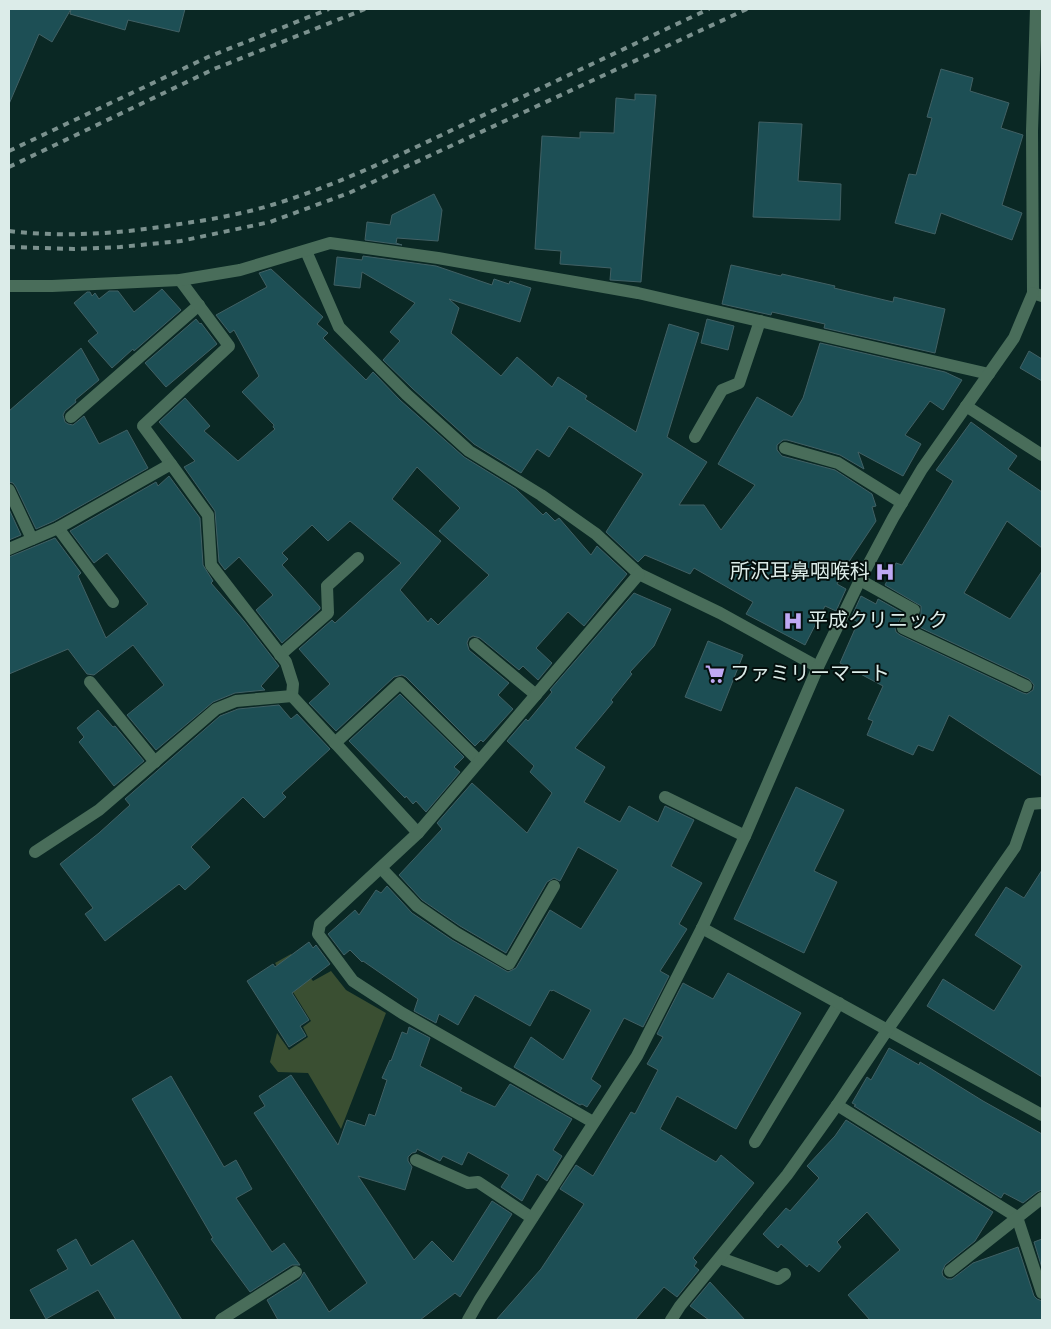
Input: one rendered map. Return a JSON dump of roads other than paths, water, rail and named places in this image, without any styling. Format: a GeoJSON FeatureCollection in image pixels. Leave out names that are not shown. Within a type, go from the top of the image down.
{"type":"FeatureCollection","features":[{"type":"Feature","properties":{"kind":"street"},"geometry":{"type":"LineString","coordinates":[[468,1320],[637,1056],[702,928],[745,836],[818,667],[860,580],[922,469],[1014,338],[1038,295],[1032,131],[1036,9]]}},
{"type":"Feature","properties":{"kind":"street"},"geometry":{"type":"LineString","coordinates":[[9,286],[52,286],[180,280],[240,270],[330,244],[438,258],[638,293],[989,374]]}},
{"type":"Feature","properties":{"kind":"street"},"geometry":{"type":"LineString","coordinates":[[306,252],[339,327],[406,394],[469,451],[541,495],[596,534],[638,574],[720,613],[818,667]]}},
{"type":"Feature","properties":{"kind":"street"},"geometry":{"type":"LineString","coordinates":[[180,280],[229,346],[143,426],[208,515],[210,565],[286,662],[293,684],[292,696],[418,834]]}},
{"type":"Feature","properties":{"kind":"street"},"geometry":{"type":"LineString","coordinates":[[71,417],[199,305]]}},
{"type":"Feature","properties":{"kind":"street"},"geometry":{"type":"LineString","coordinates":[[695,437],[722,390],[739,383],[760,321]]}},
{"type":"Feature","properties":{"kind":"street"},"geometry":{"type":"LineString","coordinates":[[966,406],[1042,455]]}},
{"type":"Feature","properties":{"kind":"street"},"geometry":{"type":"LineString","coordinates":[[785,448],[838,463],[902,503]]}},
{"type":"Feature","properties":{"kind":"street"},"geometry":{"type":"LineString","coordinates":[[9,550],[58,528],[171,464]]}},
{"type":"Feature","properties":{"kind":"street"},"geometry":{"type":"LineString","coordinates":[[9,490],[32,539]]}},
{"type":"Feature","properties":{"kind":"street"},"geometry":{"type":"LineString","coordinates":[[58,528],[113,602]]}},
{"type":"Feature","properties":{"kind":"street"},"geometry":{"type":"LineString","coordinates":[[280,655],[328,613],[327,586],[358,558]]}},
{"type":"Feature","properties":{"kind":"street"},"geometry":{"type":"LineString","coordinates":[[593,1122],[402,1013],[353,982],[318,934],[320,924],[418,834],[638,574]]}},
{"type":"Feature","properties":{"kind":"street"},"geometry":{"type":"LineString","coordinates":[[860,580],[914,610],[903,628],[1026,686]]}},
{"type":"Feature","properties":{"kind":"street"},"geometry":{"type":"LineString","coordinates":[[475,644],[536,695]]}},
{"type":"Feature","properties":{"kind":"street"},"geometry":{"type":"LineString","coordinates":[[90,682],[155,762]]}},
{"type":"Feature","properties":{"kind":"street"},"geometry":{"type":"LineString","coordinates":[[335,743],[400,684],[479,762]]}},
{"type":"Feature","properties":{"kind":"street"},"geometry":{"type":"LineString","coordinates":[[35,852],[98,810],[216,709],[236,701],[292,696]]}},
{"type":"Feature","properties":{"kind":"street"},"geometry":{"type":"LineString","coordinates":[[664,797],[745,836]]}},
{"type":"Feature","properties":{"kind":"street"},"geometry":{"type":"LineString","coordinates":[[671,1320],[787,1175],[838,1104],[1015,847],[1030,804],[1042,803]]}},
{"type":"Feature","properties":{"kind":"street"},"geometry":{"type":"LineString","coordinates":[[381,868],[416,906],[456,933],[509,964],[554,886]]}},
{"type":"Feature","properties":{"kind":"street"},"geometry":{"type":"LineString","coordinates":[[702,928],[1042,1115]]}},
{"type":"Feature","properties":{"kind":"street"},"geometry":{"type":"LineString","coordinates":[[755,1142],[839,1003]]}},
{"type":"Feature","properties":{"kind":"street"},"geometry":{"type":"LineString","coordinates":[[838,1104],[1017,1217],[1042,1292]]}},
{"type":"Feature","properties":{"kind":"street"},"geometry":{"type":"LineString","coordinates":[[416,1160],[468,1183],[478,1182],[532,1218]]}},
{"type":"Feature","properties":{"kind":"street"},"geometry":{"type":"LineString","coordinates":[[950,1271],[1042,1198]]}},
{"type":"Feature","properties":{"kind":"street"},"geometry":{"type":"LineString","coordinates":[[720,1258],[778,1279],[785,1274]]}},
{"type":"Feature","properties":{"kind":"street"},"geometry":{"type":"LineString","coordinates":[[222,1320],[296,1272]]}},
{"type":"Feature","properties":{"kind":"railway"},"geometry":{"type":"LineString","coordinates":[[9,151],[208,57],[329,9]]}},
{"type":"Feature","properties":{"kind":"railway"},"geometry":{"type":"LineString","coordinates":[[9,167],[214,69],[365,9]]}},
{"type":"Feature","properties":{"kind":"railway"},"geometry":{"type":"LineString","coordinates":[[9,231],[53,234],[120,232],[208,220],[275,204],[330,185],[384,162],[709,9]]}},
{"type":"Feature","properties":{"kind":"railway"},"geometry":{"type":"LineString","coordinates":[[9,247],[74,249],[120,247],[181,241],[270,222],[349,193],[747,9]]}},
{"type":"Feature","properties":{"kind":"place","name":"所沢耳鼻咽喉科"},"geometry":{"type":"Point","coordinates":[885,572]}},
{"type":"Feature","properties":{"kind":"place","name":"平成クリニック"},"geometry":{"type":"Point","coordinates":[793,621]}},
{"type":"Feature","properties":{"kind":"place","name":"ファミリーマート"},"geometry":{"type":"Point","coordinates":[715,674]}}]}
